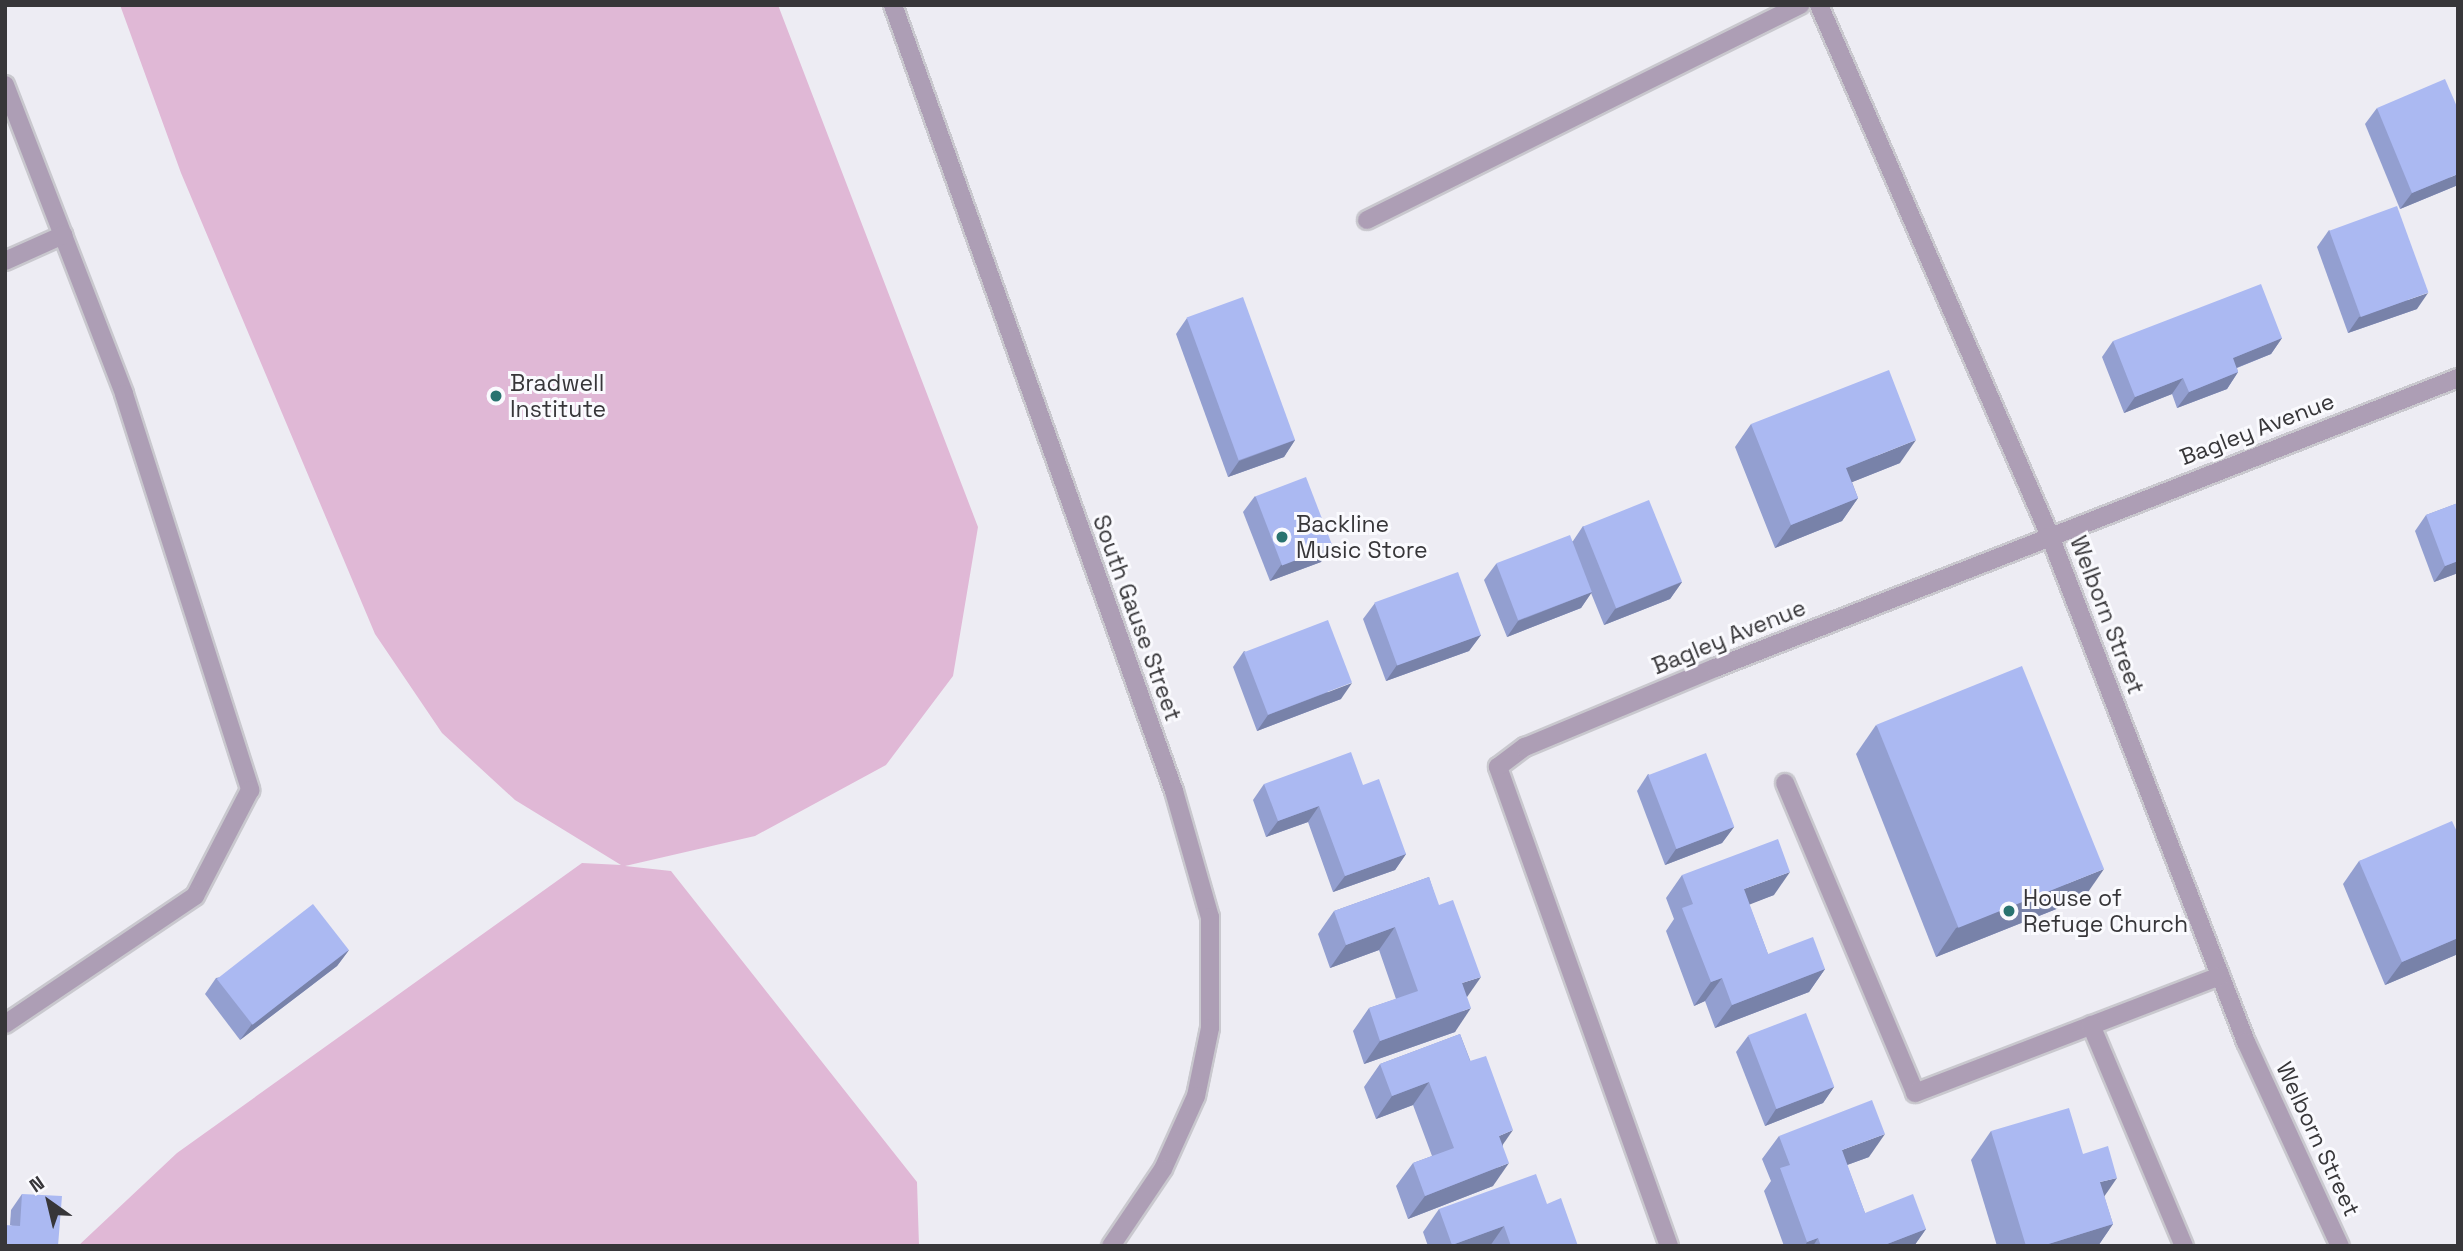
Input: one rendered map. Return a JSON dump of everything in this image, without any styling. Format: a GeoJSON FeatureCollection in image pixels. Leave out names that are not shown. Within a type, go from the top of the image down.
{"type":"FeatureCollection","features":[{"type":"Feature","properties":{"kind":"street","name":"South Gause Street"},"geometry":{"type":"LineString","coordinates":[[893,5],[1174,791],[1210,917],[1210,1028],[1196,1096],[1163,1169],[1111,1246]]}},
{"type":"Feature","properties":{"kind":"street"},"geometry":{"type":"LineString","coordinates":[[1367,220],[1801,5]]}},
{"type":"Feature","properties":{"kind":"street","name":"Welborn Street"},"geometry":{"type":"LineString","coordinates":[[1819,5],[2050,536],[2220,976],[2340,1246]]}},
{"type":"Feature","properties":{"kind":"street"},"geometry":{"type":"LineString","coordinates":[[5,85],[124,394],[250,790],[195,896],[5,1024]]}},
{"type":"Feature","properties":{"kind":"street"},"geometry":{"type":"LineString","coordinates":[[5,261],[63,235]]}},
{"type":"Feature","properties":{"kind":"street","name":"Bagley Avenue"},"geometry":{"type":"LineString","coordinates":[[1669,1246],[1498,767],[1574,726],[2050,536],[2458,378]]}},
{"type":"Feature","properties":{"kind":"street"},"geometry":{"type":"LineString","coordinates":[[1785,783],[1915,1093],[2220,976]]}},
{"type":"Feature","properties":{"kind":"street"},"geometry":{"type":"LineString","coordinates":[[2091,1025],[2184,1246]]}},
{"type":"Feature","properties":{"kind":"shaded area"},"geometry":{"type":"Polygon","coordinates":[[[120,5],[778,5],[978,527],[953,676],[886,765],[755,836],[625,866],[671,871],[917,1182],[919,1246],[78,1246],[177,1153],[582,863],[621,865],[515,800],[442,733],[375,634],[181,173],[120,5]]]}},
{"type":"Feature","properties":{"kind":"building"},"geometry":{"type":"Polygon","coordinates":[[[2445,79],[2458,109],[2458,174],[2412,193],[2377,108],[2445,79]]]}},
{"type":"Feature","properties":{"kind":"building"},"geometry":{"type":"Polygon","coordinates":[[[2397,206],[2428,292],[2361,317],[2329,231],[2397,206]]]}},
{"type":"Feature","properties":{"kind":"building"},"geometry":{"type":"Polygon","coordinates":[[[2261,284],[2282,338],[2233,358],[2238,372],[2189,392],[2183,378],[2135,397],[2113,341],[2261,284]]]}},
{"type":"Feature","properties":{"kind":"building"},"geometry":{"type":"Polygon","coordinates":[[[1243,297],[1295,440],[1239,460],[1187,318],[1243,297]]]}},
{"type":"Feature","properties":{"kind":"building"},"geometry":{"type":"Polygon","coordinates":[[[1889,370],[1916,440],[1846,468],[1858,498],[1791,525],[1751,424],[1889,370]]]}},
{"type":"Feature","properties":{"kind":"building"},"geometry":{"type":"Polygon","coordinates":[[[1306,477],[1333,546],[1282,565],[1256,496],[1306,477]]]}},
{"type":"Feature","properties":{"kind":"building"},"geometry":{"type":"Polygon","coordinates":[[[1649,500],[1682,582],[1616,608],[1583,527],[1649,500]]]}},
{"type":"Feature","properties":{"kind":"building"},"geometry":{"type":"Polygon","coordinates":[[[2458,503],[2458,561],[2445,566],[2426,515],[2458,503]]]}},
{"type":"Feature","properties":{"kind":"building"},"geometry":{"type":"Polygon","coordinates":[[[1570,535],[1592,592],[1518,620],[1496,563],[1570,535]]]}},
{"type":"Feature","properties":{"kind":"building"},"geometry":{"type":"Polygon","coordinates":[[[1458,572],[1481,635],[1397,665],[1374,602],[1458,572]]]}},
{"type":"Feature","properties":{"kind":"building"},"geometry":{"type":"Polygon","coordinates":[[[1328,620],[1352,683],[1268,715],[1244,652],[1328,620]]]}},
{"type":"Feature","properties":{"kind":"building"},"geometry":{"type":"Polygon","coordinates":[[[2022,666],[2104,869],[1958,928],[1876,725],[2022,666]]]}},
{"type":"Feature","properties":{"kind":"building"},"geometry":{"type":"Polygon","coordinates":[[[1351,752],[1363,785],[1379,779],[1406,854],[1345,876],[1319,806],[1278,821],[1264,784],[1351,752]]]}},
{"type":"Feature","properties":{"kind":"building"},"geometry":{"type":"Polygon","coordinates":[[[1706,753],[1734,827],[1676,849],[1648,775],[1706,753]]]}},
{"type":"Feature","properties":{"kind":"building"},"geometry":{"type":"Polygon","coordinates":[[[2452,821],[2458,834],[2458,938],[2402,962],[2359,861],[2452,821]]]}},
{"type":"Feature","properties":{"kind":"building"},"geometry":{"type":"Polygon","coordinates":[[[1778,839],[1790,872],[1744,889],[1768,954],[1813,937],[1825,969],[1732,1005],[1722,978],[1711,982],[1682,908],[1693,904],[1682,875],[1778,839]]]}},
{"type":"Feature","properties":{"kind":"building"},"geometry":{"type":"Polygon","coordinates":[[[1429,877],[1439,905],[1453,900],[1481,977],[1462,983],[1471,1008],[1380,1041],[1369,1008],[1418,991],[1395,927],[1346,945],[1334,911],[1429,877]]]}},
{"type":"Feature","properties":{"kind":"building"},"geometry":{"type":"Polygon","coordinates":[[[313,904],[349,950],[253,1025],[217,979],[313,904]]]}},
{"type":"Feature","properties":{"kind":"building"},"geometry":{"type":"Polygon","coordinates":[[[1806,1013],[1834,1087],[1776,1109],[1748,1035],[1806,1013]]]}},
{"type":"Feature","properties":{"kind":"building"},"geometry":{"type":"Polygon","coordinates":[[[1460,1034],[1470,1061],[1486,1056],[1513,1130],[1499,1136],[1509,1163],[1425,1196],[1413,1163],[1454,1148],[1429,1082],[1392,1096],[1380,1064],[1460,1034]]]}},
{"type":"Feature","properties":{"kind":"building"},"geometry":{"type":"Polygon","coordinates":[[[1872,1100],[1885,1134],[1842,1150],[1865,1213],[1913,1194],[1926,1229],[1882,1246],[1821,1246],[1818,1238],[1807,1242],[1780,1168],[1790,1165],[1779,1136],[1872,1100]]]}},
{"type":"Feature","properties":{"kind":"building"},"geometry":{"type":"Polygon","coordinates":[[[2069,1108],[2083,1154],[2108,1146],[2117,1178],[2100,1182],[2113,1224],[2042,1246],[2026,1246],[1991,1131],[2069,1108]]]}},
{"type":"Feature","properties":{"kind":"building"},"geometry":{"type":"Polygon","coordinates":[[[1536,1174],[1547,1204],[1561,1198],[1578,1246],[1511,1246],[1504,1226],[1452,1245],[1439,1209],[1536,1174]]]}},
{"type":"Feature","properties":{"kind":"building"},"geometry":{"type":"Polygon","coordinates":[[[22,1194],[62,1196],[58,1246],[5,1246],[5,1225],[20,1226],[22,1194]]]}},
{"type":"Feature","properties":{"kind":"place","name":"Bradwell Institute"},"geometry":{"type":"Point","coordinates":[496,396]}},
{"type":"Feature","properties":{"kind":"place","name":"Backline Music Store"},"geometry":{"type":"Point","coordinates":[1282,537]}},
{"type":"Feature","properties":{"kind":"place","name":"House of Refuge Church"},"geometry":{"type":"Point","coordinates":[2009,911]}}]}
